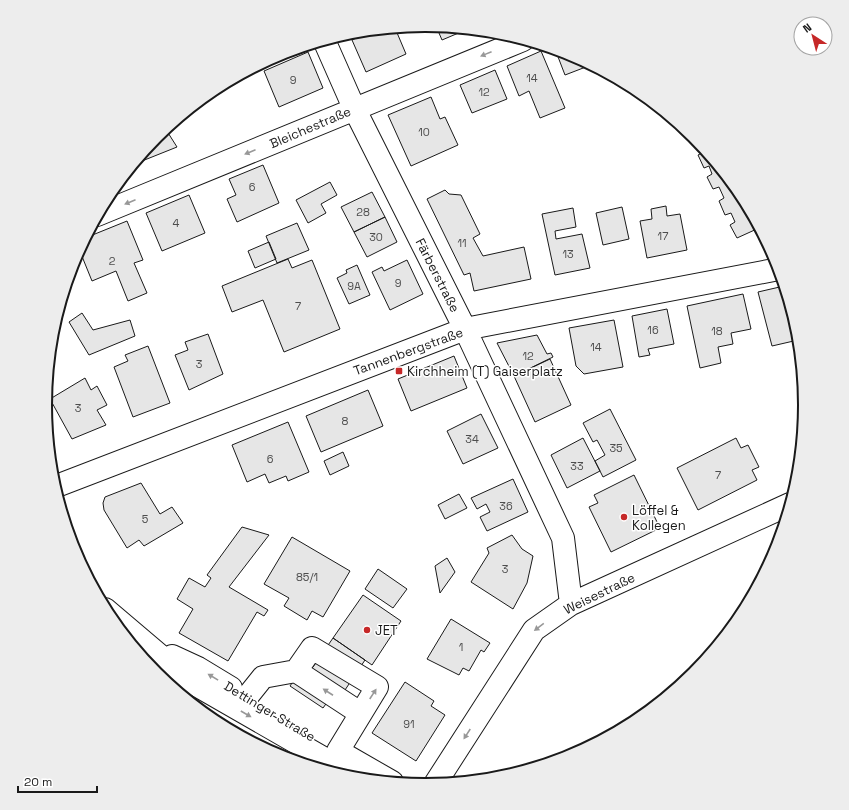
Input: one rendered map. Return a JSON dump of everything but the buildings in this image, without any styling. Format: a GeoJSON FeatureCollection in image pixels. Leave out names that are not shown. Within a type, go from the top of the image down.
{"type":"FeatureCollection","features":[{"type":"Feature","properties":{"kind":"street","name":"Bleichestraße"},"geometry":{"type":"LineString","coordinates":[[105,212],[514,43]]}},
{"type":"Feature","properties":{"kind":"street","name":"Färberstraße"},"geometry":{"type":"LineString","coordinates":[[326,45],[354,108],[465,329],[563,538],[571,604]]}},
{"type":"Feature","properties":{"kind":"street","name":"Tannenbergstraße"},"geometry":{"type":"LineString","coordinates":[[60,485],[391,356],[465,329],[773,271]]}},
{"type":"Feature","properties":{"kind":"street","name":"Weisestraße"},"geometry":{"type":"LineString","coordinates":[[439,777],[534,630],[571,604],[783,507]]}},
{"type":"Feature","properties":{"kind":"street","name":"Dettinger Straße"},"geometry":{"type":"LineString","coordinates":[[123,624],[191,682],[341,768]]}},
{"type":"Feature","properties":{"kind":"street","name":"Dettinger Straße"},"geometry":{"type":"LineString","coordinates":[[146,643],[198,668],[380,775]]}},
{"type":"Feature","properties":{"kind":"street"},"geometry":{"type":"LineString","coordinates":[[296,671],[312,648],[377,687],[338,751]]}},
{"type":"Feature","properties":{"kind":"street"},"geometry":{"type":"LineString","coordinates":[[246,697],[263,677],[296,671],[360,713]]}},
{"type":"Feature","properties":{"kind":"place","name":"Kirchheim (T) Gaiserplatz"},"geometry":{"type":"Point","coordinates":[399,371]}},
{"type":"Feature","properties":{"kind":"place","name":"Löffel & Kollegen"},"geometry":{"type":"Point","coordinates":[624,517]}},
{"type":"Feature","properties":{"kind":"place","name":"JET"},"geometry":{"type":"Point","coordinates":[367,630]}}]}
